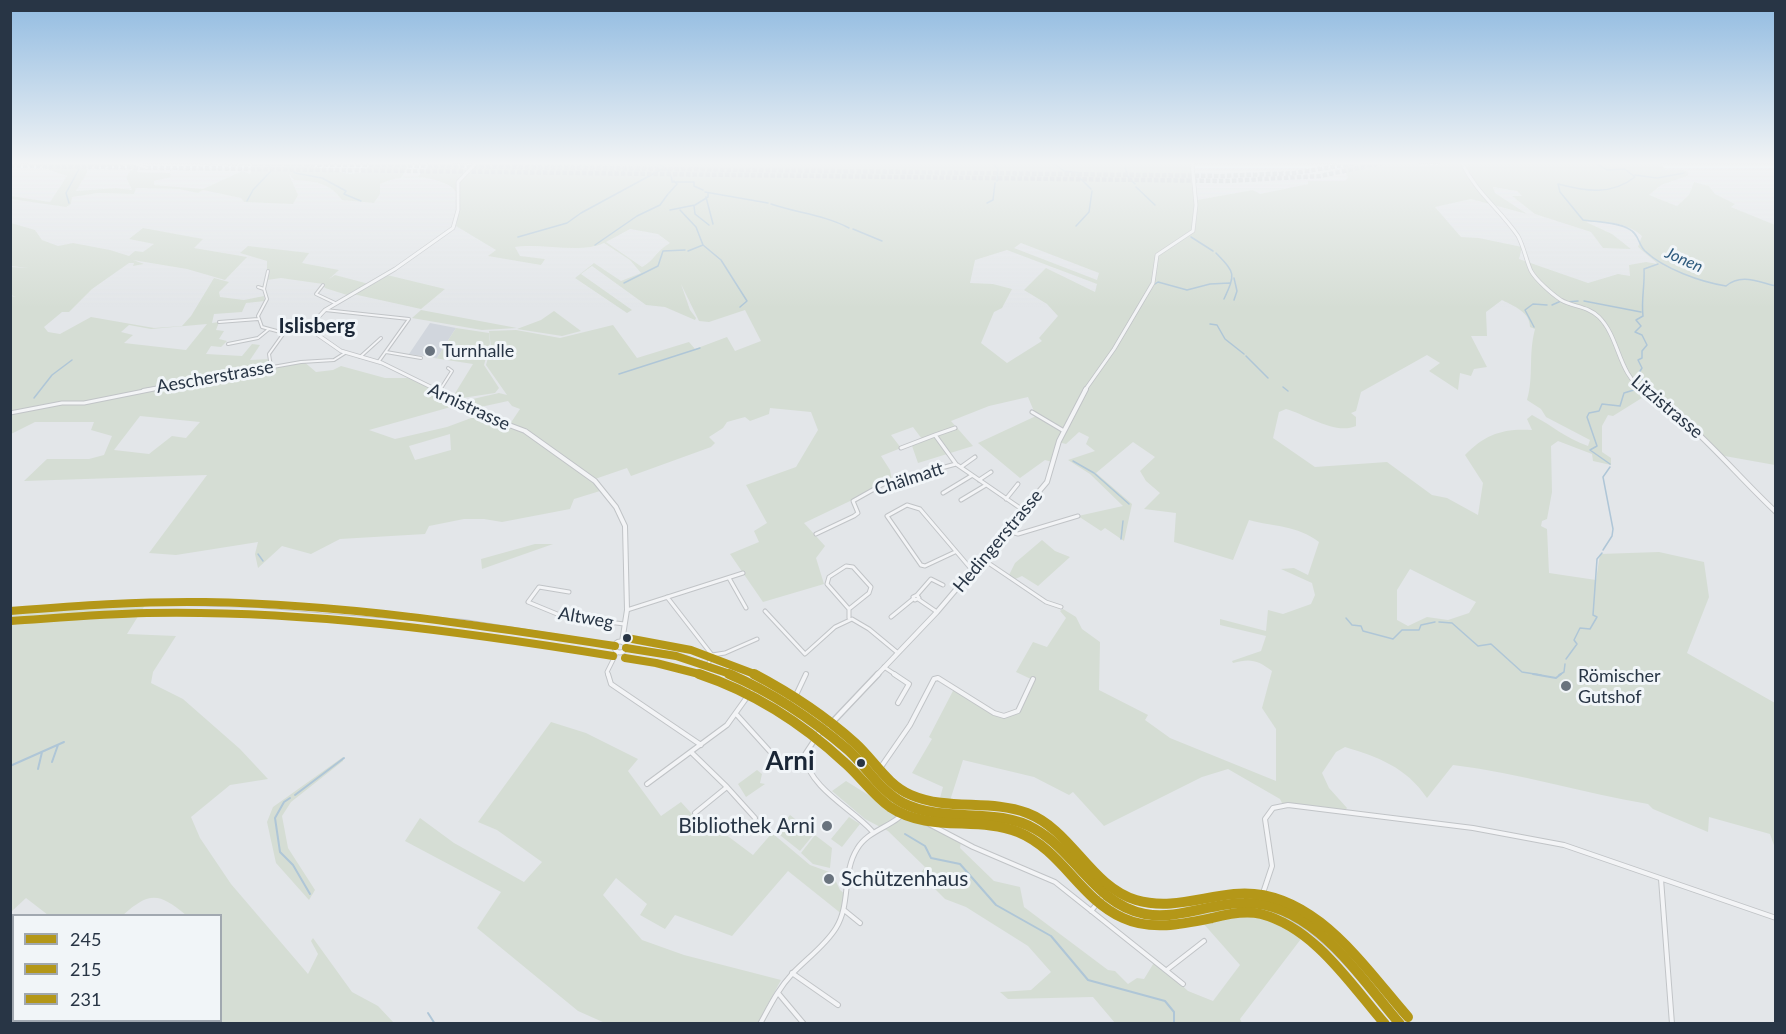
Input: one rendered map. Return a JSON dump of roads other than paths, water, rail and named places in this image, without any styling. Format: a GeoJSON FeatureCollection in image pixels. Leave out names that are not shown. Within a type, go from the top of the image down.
{"type":"FeatureCollection","features":[{"type":"Feature","properties":{"kind":"street"},"geometry":{"type":"LineString","coordinates":[[268,271],[264,289],[267,298],[258,319],[262,327],[284,333],[308,328],[335,303],[375,282],[449,232],[457,219],[458,211]]}},
{"type":"Feature","properties":{"kind":"street","name":"Hedingerstrasse"},"geometry":{"type":"LineString","coordinates":[[822,731],[937,612],[1049,478],[1064,432],[1090,381],[1114,349],[1153,283],[1157,255],[1193,231],[1195,211]]}},
{"type":"Feature","properties":{"kind":"street","name":"Litzistrasse"},"geometry":{"type":"LineString","coordinates":[[1494,211],[1522,242],[1527,265],[1536,278],[1561,300],[1587,309],[1603,321],[1635,385],[1680,415],[1738,477],[1776,512]]}},
{"type":"Feature","properties":{"kind":"street"},"geometry":{"type":"LineString","coordinates":[[323,285],[316,294],[335,303]]}},
{"type":"Feature","properties":{"kind":"street"},"geometry":{"type":"LineString","coordinates":[[258,287],[264,289]]}},
{"type":"Feature","properties":{"kind":"street"},"geometry":{"type":"LineString","coordinates":[[325,310],[409,319],[379,361]]}},
{"type":"Feature","properties":{"kind":"street"},"geometry":{"type":"LineString","coordinates":[[219,322],[258,319]]}},
{"type":"Feature","properties":{"kind":"street","name":"Arnistrasse"},"geometry":{"type":"LineString","coordinates":[[308,328],[345,353],[379,361],[532,436],[587,474],[616,507],[625,526],[627,610]]}},
{"type":"Feature","properties":{"kind":"street"},"geometry":{"type":"LineString","coordinates":[[228,344],[258,338],[269,329]]}},
{"type":"Feature","properties":{"kind":"street"},"geometry":{"type":"LineString","coordinates":[[271,367],[269,354],[284,333]]}},
{"type":"Feature","properties":{"kind":"street"},"geometry":{"type":"LineString","coordinates":[[360,357],[381,338]]}},
{"type":"Feature","properties":{"kind":"street"},"geometry":{"type":"LineString","coordinates":[[386,352],[421,358]]}},
{"type":"Feature","properties":{"kind":"street","name":"Aescherstrasse"},"geometry":{"type":"LineString","coordinates":[[10,413],[62,403],[84,403],[271,367],[334,360],[345,353]]}},
{"type":"Feature","properties":{"kind":"street"},"geometry":{"type":"LineString","coordinates":[[440,392],[452,371],[448,368]]}},
{"type":"Feature","properties":{"kind":"street"},"geometry":{"type":"LineString","coordinates":[[1032,412],[1064,432]]}},
{"type":"Feature","properties":{"kind":"street"},"geometry":{"type":"LineString","coordinates":[[935,435],[955,428]]}},
{"type":"Feature","properties":{"kind":"street","name":"Chälmatt"},"geometry":{"type":"LineString","coordinates":[[901,448],[935,435],[956,464],[1024,510]]}},
{"type":"Feature","properties":{"kind":"street","name":"Chälmatt"},"geometry":{"type":"LineString","coordinates":[[961,467],[975,457]]}},
{"type":"Feature","properties":{"kind":"street","name":"Chälmatt"},"geometry":{"type":"LineString","coordinates":[[816,534],[858,513],[853,501],[879,485],[956,464]]}},
{"type":"Feature","properties":{"kind":"street"},"geometry":{"type":"LineString","coordinates":[[979,480],[991,472]]}},
{"type":"Feature","properties":{"kind":"street","name":"Chälmatt"},"geometry":{"type":"LineString","coordinates":[[943,493],[971,476]]}},
{"type":"Feature","properties":{"kind":"street","name":"Chälmatt"},"geometry":{"type":"LineString","coordinates":[[961,500],[986,484]]}},
{"type":"Feature","properties":{"kind":"street"},"geometry":{"type":"LineString","coordinates":[[1006,498],[1018,484]]}},
{"type":"Feature","properties":{"kind":"street"},"geometry":{"type":"LineString","coordinates":[[955,552],[923,567],[886,516],[907,505],[920,509],[972,570]]}},
{"type":"Feature","properties":{"kind":"street"},"geometry":{"type":"LineString","coordinates":[[1007,531],[1017,534],[1078,516]]}},
{"type":"Feature","properties":{"kind":"street"},"geometry":{"type":"LineString","coordinates":[[981,558],[1046,602],[1061,607]]}},
{"type":"Feature","properties":{"kind":"street"},"geometry":{"type":"LineString","coordinates":[[849,609],[869,593],[871,587],[853,567],[846,566],[829,578],[827,584],[849,609],[849,618]]}},
{"type":"Feature","properties":{"kind":"street"},"geometry":{"type":"LineString","coordinates":[[626,648],[622,642],[627,610],[743,573]]}},
{"type":"Feature","properties":{"kind":"street"},"geometry":{"type":"LineString","coordinates":[[729,578],[746,608]]}},
{"type":"Feature","properties":{"kind":"street"},"geometry":{"type":"LineString","coordinates":[[891,617],[918,597],[931,579],[944,585]]}},
{"type":"Feature","properties":{"kind":"street","name":"Altweg"},"geometry":{"type":"LineString","coordinates":[[569,592],[539,587],[528,602],[562,616],[624,624]]}},
{"type":"Feature","properties":{"kind":"street"},"geometry":{"type":"LineString","coordinates":[[667,597],[712,655]]}},
{"type":"Feature","properties":{"kind":"street"},"geometry":{"type":"LineString","coordinates":[[918,597],[937,612]]}},
{"type":"Feature","properties":{"kind":"street"},"geometry":{"type":"LineString","coordinates":[[10,611],[126,603],[182,602],[370,612],[498,627],[615,646],[622,642]]}},
{"type":"Feature","properties":{"kind":"street"},"geometry":{"type":"LineString","coordinates":[[765,611],[805,654],[841,621],[849,618],[863,622],[898,653]]}},
{"type":"Feature","properties":{"kind":"street"},"geometry":{"type":"LineString","coordinates":[[712,655],[725,653],[757,639]]}},
{"type":"Feature","properties":{"kind":"street"},"geometry":{"type":"LineString","coordinates":[[615,646],[617,652],[607,676],[612,684],[701,745]]}},
{"type":"Feature","properties":{"kind":"street"},"geometry":{"type":"LineString","coordinates":[[617,652],[626,648],[668,653],[709,662],[756,684],[848,751],[890,793],[909,806],[930,811],[999,815],[1023,822],[1054,842],[1106,893],[1129,909],[1160,917],[1178,916],[1224,904],[1260,902],[1281,909],[1311,930],[1400,1023]]}},
{"type":"Feature","properties":{"kind":"street"},"geometry":{"type":"LineString","coordinates":[[709,662],[712,655]]}},
{"type":"Feature","properties":{"kind":"street"},"geometry":{"type":"LineString","coordinates":[[884,667],[909,684],[898,703]]}},
{"type":"Feature","properties":{"kind":"street"},"geometry":{"type":"LineString","coordinates":[[785,704],[797,693],[806,674]]}},
{"type":"Feature","properties":{"kind":"street"},"geometry":{"type":"LineString","coordinates":[[874,777],[910,724],[934,679],[938,678],[994,713],[1004,716],[1018,711],[1033,679]]}},
{"type":"Feature","properties":{"kind":"street"},"geometry":{"type":"LineString","coordinates":[[647,784],[701,745],[736,715],[756,684]]}},
{"type":"Feature","properties":{"kind":"street"},"geometry":{"type":"LineString","coordinates":[[736,715],[776,757]]}},
{"type":"Feature","properties":{"kind":"street"},"geometry":{"type":"LineString","coordinates":[[822,731],[804,756],[806,767],[818,783],[843,802],[872,831]]}},
{"type":"Feature","properties":{"kind":"street"},"geometry":{"type":"LineString","coordinates":[[691,752],[755,818]]}},
{"type":"Feature","properties":{"kind":"street"},"geometry":{"type":"LineString","coordinates":[[695,813],[727,787]]}},
{"type":"Feature","properties":{"kind":"street"},"geometry":{"type":"LineString","coordinates":[[1260,902],[1272,866],[1265,819],[1273,808],[1281,805],[1522,836],[1564,845],[1776,918]]}},
{"type":"Feature","properties":{"kind":"street"},"geometry":{"type":"LineString","coordinates":[[760,1023],[792,973],[824,947],[837,927],[844,910],[853,856],[872,831],[899,819],[909,806]]}},
{"type":"Feature","properties":{"kind":"street"},"geometry":{"type":"LineString","coordinates":[[906,812],[973,848],[1055,882],[1183,984]]}},
{"type":"Feature","properties":{"kind":"street"},"geometry":{"type":"LineString","coordinates":[[1661,878],[1672,1023]]}},
{"type":"Feature","properties":{"kind":"street"},"geometry":{"type":"LineString","coordinates":[[1091,911],[1106,893]]}},
{"type":"Feature","properties":{"kind":"street"},"geometry":{"type":"LineString","coordinates":[[844,910],[860,923]]}},
{"type":"Feature","properties":{"kind":"street"},"geometry":{"type":"LineString","coordinates":[[1168,970],[1204,941]]}},
{"type":"Feature","properties":{"kind":"street"},"geometry":{"type":"LineString","coordinates":[[792,973],[838,1005]]}},
{"type":"Feature","properties":{"kind":"street"},"geometry":{"type":"LineString","coordinates":[[778,993],[804,1023]]}},
{"type":"Feature","properties":{"kind":"waterway"},"geometry":{"type":"LineString","coordinates":[[518,237],[567,223],[584,211]]}},
{"type":"Feature","properties":{"kind":"waterway"},"geometry":{"type":"LineString","coordinates":[[595,245],[647,211]]}},
{"type":"Feature","properties":{"kind":"waterway"},"geometry":{"type":"LineString","coordinates":[[681,211],[696,227],[703,245]]}},
{"type":"Feature","properties":{"kind":"waterway"},"geometry":{"type":"LineString","coordinates":[[695,211],[709,225]]}},
{"type":"Feature","properties":{"kind":"waterway"},"geometry":{"type":"LineString","coordinates":[[710,211],[713,224]]}},
{"type":"Feature","properties":{"kind":"waterway"},"geometry":{"type":"LineString","coordinates":[[798,211],[849,228]]}},
{"type":"Feature","properties":{"kind":"waterway"},"geometry":{"type":"LineString","coordinates":[[1076,226],[1089,211]]}},
{"type":"Feature","properties":{"kind":"waterway","name":"Jonen"},"geometry":{"type":"LineString","coordinates":[[1576,211],[1583,220],[1613,224],[1629,229],[1653,258],[1694,278],[1726,286],[1744,279],[1776,286]]}},
{"type":"Feature","properties":{"kind":"waterway"},"geometry":{"type":"LineString","coordinates":[[853,229],[882,241]]}},
{"type":"Feature","properties":{"kind":"waterway"},"geometry":{"type":"LineString","coordinates":[[1191,237],[1213,251]]}},
{"type":"Feature","properties":{"kind":"waterway"},"geometry":{"type":"LineString","coordinates":[[688,251],[703,245]]}},
{"type":"Feature","properties":{"kind":"waterway"},"geometry":{"type":"LineString","coordinates":[[703,245],[721,260],[747,301],[740,307]]}},
{"type":"Feature","properties":{"kind":"waterway"},"geometry":{"type":"LineString","coordinates":[[624,283],[658,266],[663,251],[685,250]]}},
{"type":"Feature","properties":{"kind":"waterway"},"geometry":{"type":"LineString","coordinates":[[1216,253],[1232,274],[1224,299]]}},
{"type":"Feature","properties":{"kind":"waterway"},"geometry":{"type":"LineString","coordinates":[[1641,387],[1648,383],[1637,376],[1642,368],[1638,360],[1642,358],[1642,351],[1647,345],[1642,335],[1635,332],[1641,326],[1636,320],[1643,316],[1644,269],[1658,264]]}},
{"type":"Feature","properties":{"kind":"waterway"},"geometry":{"type":"LineString","coordinates":[[1234,278],[1237,291],[1234,300]]}},
{"type":"Feature","properties":{"kind":"waterway"},"geometry":{"type":"LineString","coordinates":[[1155,284],[1158,282],[1187,290],[1210,284],[1230,283]]}},
{"type":"Feature","properties":{"kind":"waterway"},"geometry":{"type":"LineString","coordinates":[[1552,305],[1561,301]]}},
{"type":"Feature","properties":{"kind":"waterway"},"geometry":{"type":"LineString","coordinates":[[1567,302],[1578,301]]}},
{"type":"Feature","properties":{"kind":"waterway"},"geometry":{"type":"LineString","coordinates":[[1584,301],[1641,312]]}},
{"type":"Feature","properties":{"kind":"waterway"},"geometry":{"type":"LineString","coordinates":[[1534,327],[1525,310],[1533,304],[1547,305]]}},
{"type":"Feature","properties":{"kind":"waterway"},"geometry":{"type":"LineString","coordinates":[[1210,324],[1217,325],[1225,339],[1244,354]]}},
{"type":"Feature","properties":{"kind":"waterway"},"geometry":{"type":"LineString","coordinates":[[619,374],[700,348]]}},
{"type":"Feature","properties":{"kind":"waterway"},"geometry":{"type":"LineString","coordinates":[[1246,356],[1268,378]]}},
{"type":"Feature","properties":{"kind":"waterway"},"geometry":{"type":"LineString","coordinates":[[34,398],[52,375],[72,360]]}},
{"type":"Feature","properties":{"kind":"waterway"},"geometry":{"type":"LineString","coordinates":[[1283,387],[1288,391]]}},
{"type":"Feature","properties":{"kind":"waterway"},"geometry":{"type":"LineString","coordinates":[[1610,464],[1590,450],[1597,446],[1587,417],[1589,413],[1599,411],[1602,404],[1620,406],[1624,393],[1637,389]]}},
{"type":"Feature","properties":{"kind":"waterway"},"geometry":{"type":"LineString","coordinates":[[1073,461],[1094,473],[1129,504]]}},
{"type":"Feature","properties":{"kind":"waterway"},"geometry":{"type":"LineString","coordinates":[[1603,550],[1612,536],[1613,529],[1603,477],[1610,467]]}},
{"type":"Feature","properties":{"kind":"waterway"},"geometry":{"type":"LineString","coordinates":[[1121,539],[1123,521]]}},
{"type":"Feature","properties":{"kind":"waterway"},"geometry":{"type":"LineString","coordinates":[[1566,659],[1577,644],[1574,640],[1580,628],[1590,629],[1597,617],[1593,615],[1597,559],[1602,553]]}},
{"type":"Feature","properties":{"kind":"waterway"},"geometry":{"type":"LineString","coordinates":[[258,554],[263,561]]}},
{"type":"Feature","properties":{"kind":"waterway"},"geometry":{"type":"LineString","coordinates":[[1346,618],[1352,625],[1361,626],[1363,631],[1393,639],[1402,630],[1419,630],[1421,625],[1435,622]]}},
{"type":"Feature","properties":{"kind":"waterway"},"geometry":{"type":"LineString","coordinates":[[1439,622],[1452,623],[1478,646],[1491,644],[1522,672],[1541,675]]}},
{"type":"Feature","properties":{"kind":"waterway"},"geometry":{"type":"LineString","coordinates":[[1559,675],[1564,672],[1565,664]]}},
{"type":"Feature","properties":{"kind":"waterway"},"geometry":{"type":"LineString","coordinates":[[1533,674],[1556,678],[1561,674]]}},
{"type":"Feature","properties":{"kind":"waterway"},"geometry":{"type":"LineString","coordinates":[[10,766],[64,742]]}},
{"type":"Feature","properties":{"kind":"waterway"},"geometry":{"type":"LineString","coordinates":[[52,762],[58,745]]}},
{"type":"Feature","properties":{"kind":"waterway"},"geometry":{"type":"LineString","coordinates":[[38,769],[42,752]]}},
{"type":"Feature","properties":{"kind":"waterway"},"geometry":{"type":"LineString","coordinates":[[295,795],[344,758]]}},
{"type":"Feature","properties":{"kind":"waterway"},"geometry":{"type":"LineString","coordinates":[[290,798],[284,802],[275,818],[280,852],[293,865],[310,894]]}},
{"type":"Feature","properties":{"kind":"waterway"},"geometry":{"type":"LineString","coordinates":[[905,834],[925,846],[931,858],[960,864],[996,905],[1051,936],[1088,980],[1165,1001],[1174,1012],[1174,1024]]}},
{"type":"Feature","properties":{"kind":"waterway"},"geometry":{"type":"LineString","coordinates":[[428,1013],[435,1024]]}},
{"type":"Feature","properties":{"kind":"place","name":"Turnhalle"},"geometry":{"type":"Point","coordinates":[430,351]}},
{"type":"Feature","properties":{"kind":"place","name":"Römischer Gutshof"},"geometry":{"type":"Point","coordinates":[1566,686]}},
{"type":"Feature","properties":{"kind":"place","name":"Bibliothek Arni"},"geometry":{"type":"Point","coordinates":[827,826]}},
{"type":"Feature","properties":{"kind":"place","name":"Schützenhaus"},"geometry":{"type":"Point","coordinates":[829,879]}},
{"type":"Feature","properties":{"kind":"district","name":"Islisberg"},"geometry":{"type":"Point","coordinates":[317,326]}},
{"type":"Feature","properties":{"kind":"district","name":"Arni"},"geometry":{"type":"Point","coordinates":[790,762]}}]}
